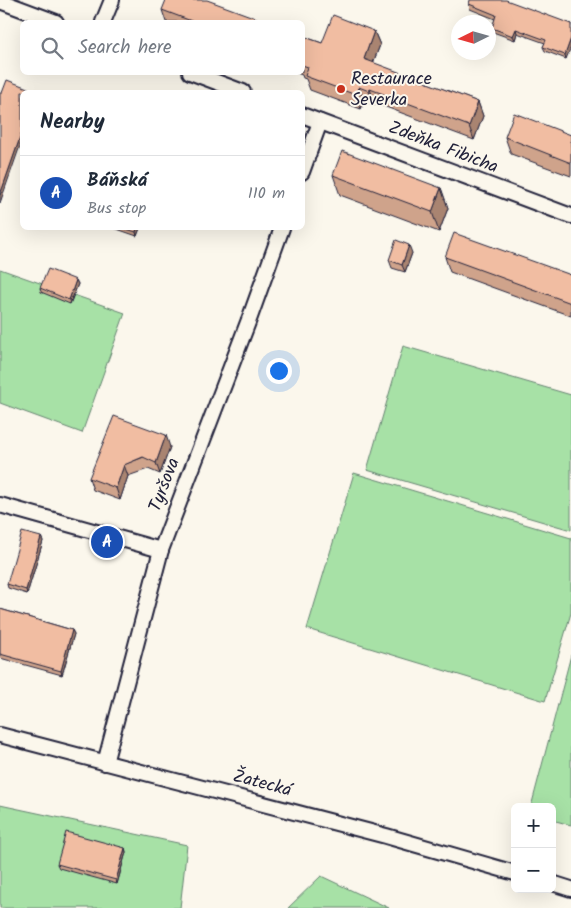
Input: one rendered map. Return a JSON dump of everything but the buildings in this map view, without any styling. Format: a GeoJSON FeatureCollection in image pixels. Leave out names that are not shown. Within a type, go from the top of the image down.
{"type":"FeatureCollection","features":[{"type":"Feature","properties":{"kind":"street"},"geometry":{"type":"LineString","coordinates":[[104,20],[112,0]]}},
{"type":"Feature","properties":{"kind":"street"},"geometry":{"type":"LineString","coordinates":[[0,1],[51,20]]}},
{"type":"Feature","properties":{"kind":"street"},"geometry":{"type":"LineString","coordinates":[[198,75],[238,90]]}},
{"type":"Feature","properties":{"kind":"street","name":"Zdeňka Fibicha"},"geometry":{"type":"LineString","coordinates":[[305,116],[571,216]]}},
{"type":"Feature","properties":{"kind":"street"},"geometry":{"type":"LineString","coordinates":[[305,164],[320,122]]}},
{"type":"Feature","properties":{"kind":"street","name":"Tyršova"},"geometry":{"type":"LineString","coordinates":[[105,763],[161,550],[250,318],[281,230]]}},
{"type":"Feature","properties":{"kind":"street"},"geometry":{"type":"LineString","coordinates":[[0,505],[161,550]]}},
{"type":"Feature","properties":{"kind":"street","name":"Žatecká"},"geometry":{"type":"LineString","coordinates":[[0,735],[386,836],[511,872]]}},
{"type":"Feature","properties":{"kind":"street"},"geometry":{"type":"LineString","coordinates":[[556,884],[571,889]]}},
{"type":"Feature","properties":{"kind":"green space"},"geometry":{"type":"Polygon","coordinates":[[[0,269],[125,313],[82,433],[0,403],[0,269]]]}},
{"type":"Feature","properties":{"kind":"green space"},"geometry":{"type":"Polygon","coordinates":[[[403,346],[571,395],[571,530],[367,470],[403,346]]]}},
{"type":"Feature","properties":{"kind":"green space"},"geometry":{"type":"Polygon","coordinates":[[[354,473],[571,538],[571,613],[545,701],[307,629],[354,473]]]}},
{"type":"Feature","properties":{"kind":"green space"},"geometry":{"type":"Polygon","coordinates":[[[571,655],[571,825],[556,821],[556,803],[532,803],[571,655]]]}},
{"type":"Feature","properties":{"kind":"green space"},"geometry":{"type":"Polygon","coordinates":[[[0,805],[187,845],[180,908],[0,908],[0,805]]]}},
{"type":"Feature","properties":{"kind":"green space"},"geometry":{"type":"Polygon","coordinates":[[[321,876],[389,908],[288,908],[321,876]]]}},
{"type":"Feature","properties":{"kind":"place","name":"Restaurace Severka"},"geometry":{"type":"Point","coordinates":[341,89]}},
{"type":"Feature","properties":{"kind":"place","name":"Báňská"},"geometry":{"type":"Point","coordinates":[107,542]}}]}
